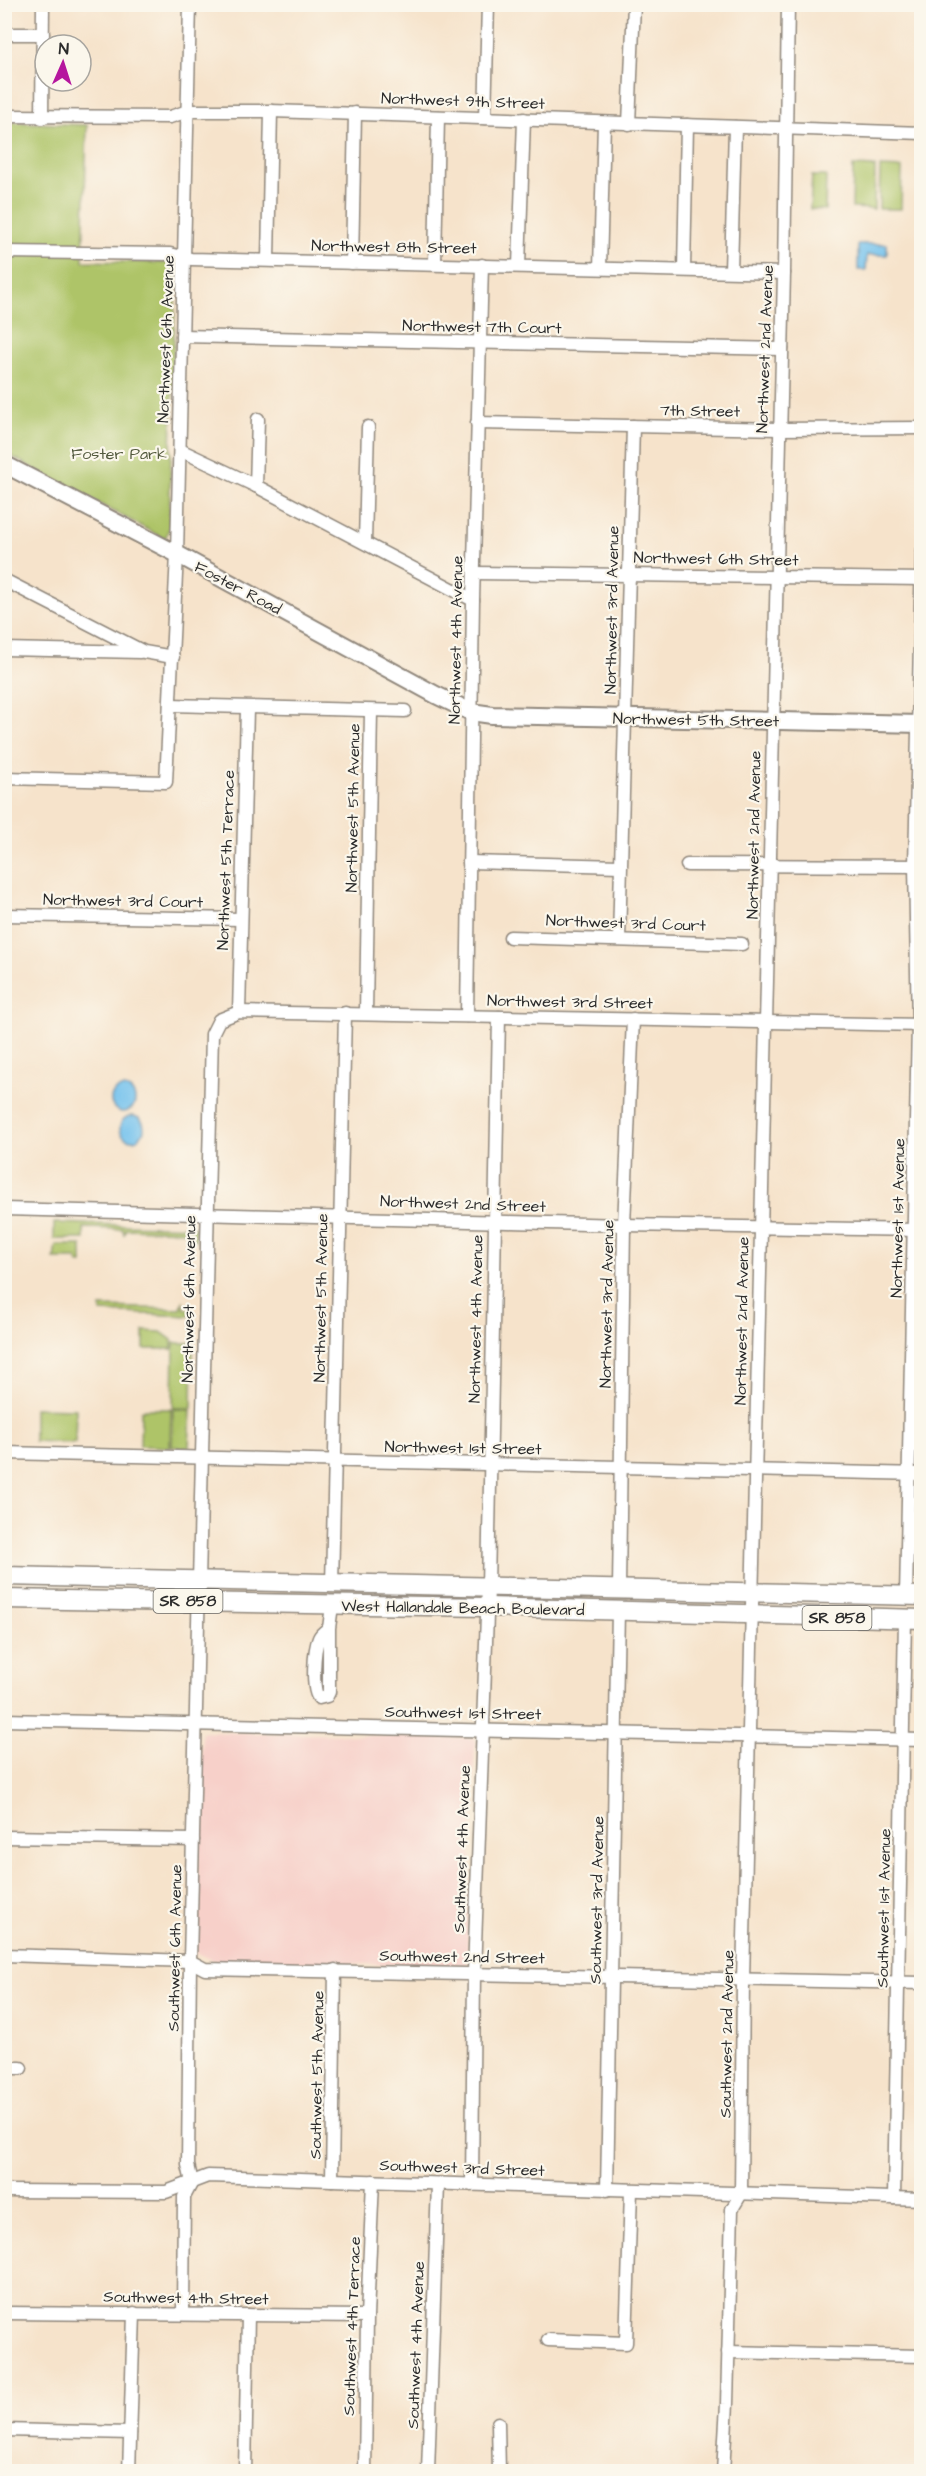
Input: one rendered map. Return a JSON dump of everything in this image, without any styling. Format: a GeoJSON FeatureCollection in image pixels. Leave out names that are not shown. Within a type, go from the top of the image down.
{"type":"FeatureCollection","features":[{"type":"Feature","properties":{"kind":"main road","name":"West Hallandale Beach Boulevard"},"geometry":{"type":"LineString","coordinates":[[4,1576],[914,1596]]}},
{"type":"Feature","properties":{"kind":"main road","name":"West Hallandale Beach Boulevard"},"geometry":{"type":"LineString","coordinates":[[4,1599],[486,1607],[913,1619]]}},
{"type":"Feature","properties":{"kind":"street"},"geometry":{"type":"LineString","coordinates":[[43,33],[44,4]]}},
{"type":"Feature","properties":{"kind":"street","name":"Northwest 6th Avenue"},"geometry":{"type":"LineString","coordinates":[[4,778],[166,782],[177,555],[190,4]]}},
{"type":"Feature","properties":{"kind":"street"},"geometry":{"type":"LineString","coordinates":[[485,118],[488,4]]}},
{"type":"Feature","properties":{"kind":"street"},"geometry":{"type":"LineString","coordinates":[[629,123],[634,4]]}},
{"type":"Feature","properties":{"kind":"street","name":"Northwest 2nd Avenue"},"geometry":{"type":"LineString","coordinates":[[753,1594],[784,273],[788,4]]}},
{"type":"Feature","properties":{"kind":"street"},"geometry":{"type":"LineString","coordinates":[[4,34],[33,34]]}},
{"type":"Feature","properties":{"kind":"street"},"geometry":{"type":"LineString","coordinates":[[42,93],[42,118]]}},
{"type":"Feature","properties":{"kind":"street","name":"Northwest 9th Street"},"geometry":{"type":"LineString","coordinates":[[4,116],[170,117],[188,111],[272,111],[921,133]]}},
{"type":"Feature","properties":{"kind":"street"},"geometry":{"type":"LineString","coordinates":[[268,260],[272,111]]}},
{"type":"Feature","properties":{"kind":"street"},"geometry":{"type":"LineString","coordinates":[[352,263],[356,113]]}},
{"type":"Feature","properties":{"kind":"street"},"geometry":{"type":"LineString","coordinates":[[435,263],[438,117]]}},
{"type":"Feature","properties":{"kind":"street"},"geometry":{"type":"LineString","coordinates":[[519,266],[524,119]]}},
{"type":"Feature","properties":{"kind":"street"},"geometry":{"type":"LineString","coordinates":[[600,268],[604,123]]}},
{"type":"Feature","properties":{"kind":"street"},"geometry":{"type":"LineString","coordinates":[[684,269],[687,125]]}},
{"type":"Feature","properties":{"kind":"street"},"geometry":{"type":"LineString","coordinates":[[731,271],[735,127]]}},
{"type":"Feature","properties":{"kind":"street","name":"Northwest 8th Street"},"geometry":{"type":"LineString","coordinates":[[4,252],[184,256],[191,259],[784,273]]}},
{"type":"Feature","properties":{"kind":"street","name":"Northwest 4th Avenue"},"geometry":{"type":"LineString","coordinates":[[467,1016],[473,600],[482,265]]}},
{"type":"Feature","properties":{"kind":"street","name":"Northwest 7th Court"},"geometry":{"type":"LineString","coordinates":[[182,336],[782,349]]}},
{"type":"Feature","properties":{"kind":"street"},"geometry":{"type":"LineString","coordinates":[[256,486],[258,419]]}},
{"type":"Feature","properties":{"kind":"street","name":"7th Street"},"geometry":{"type":"LineString","coordinates":[[477,423],[779,429],[921,428]]}},
{"type":"Feature","properties":{"kind":"street","name":"Northwest 3rd Avenue"},"geometry":{"type":"LineString","coordinates":[[619,939],[633,426]]}},
{"type":"Feature","properties":{"kind":"street"},"geometry":{"type":"LineString","coordinates":[[365,542],[368,427]]}},
{"type":"Feature","properties":{"kind":"street"},"geometry":{"type":"LineString","coordinates":[[180,450],[256,486],[473,600]]}},
{"type":"Feature","properties":{"kind":"street","name":"Foster Road"},"geometry":{"type":"LineString","coordinates":[[4,464],[471,712]]}},
{"type":"Feature","properties":{"kind":"street","name":"Northwest 1st Avenue"},"geometry":{"type":"LineString","coordinates":[[914,1596],[908,1474],[918,1230],[921,552]]}},
{"type":"Feature","properties":{"kind":"street","name":"Northwest 6th Street"},"geometry":{"type":"LineString","coordinates":[[474,573],[629,573],[921,579]]}},
{"type":"Feature","properties":{"kind":"street"},"geometry":{"type":"LineString","coordinates":[[4,580],[144,652]]}},
{"type":"Feature","properties":{"kind":"street"},"geometry":{"type":"LineString","coordinates":[[4,648],[144,652],[173,657]]}},
{"type":"Feature","properties":{"kind":"street"},"geometry":{"type":"LineString","coordinates":[[170,705],[247,709],[405,711]]}},
{"type":"Feature","properties":{"kind":"street","name":"Northwest 5th Terrace"},"geometry":{"type":"LineString","coordinates":[[239,1012],[247,709]]}},
{"type":"Feature","properties":{"kind":"street","name":"Northwest 5th Avenue"},"geometry":{"type":"LineString","coordinates":[[366,1013],[371,711]]}},
{"type":"Feature","properties":{"kind":"street","name":"Northwest 5th Street"},"geometry":{"type":"LineString","coordinates":[[471,712],[492,715],[920,724]]}},
{"type":"Feature","properties":{"kind":"street"},"geometry":{"type":"LineString","coordinates":[[469,862],[620,866]]}},
{"type":"Feature","properties":{"kind":"street"},"geometry":{"type":"LineString","coordinates":[[687,865],[918,866]]}},
{"type":"Feature","properties":{"kind":"street","name":"Northwest 3rd Court"},"geometry":{"type":"LineString","coordinates":[[4,915],[241,919]]}},
{"type":"Feature","properties":{"kind":"street","name":"Northwest 3rd Court"},"geometry":{"type":"LineString","coordinates":[[510,937],[742,944]]}},
{"type":"Feature","properties":{"kind":"street","name":"Northwest 3rd Street"},"geometry":{"type":"LineString","coordinates":[[219,1020],[239,1012],[920,1025]]}},
{"type":"Feature","properties":{"kind":"street","name":"Northwest 5th Avenue"},"geometry":{"type":"LineString","coordinates":[[332,1585],[345,1013]]}},
{"type":"Feature","properties":{"kind":"street","name":"Northwest 4th Avenue"},"geometry":{"type":"LineString","coordinates":[[488,1587],[499,1017]]}},
{"type":"Feature","properties":{"kind":"street","name":"Northwest 3rd Avenue"},"geometry":{"type":"LineString","coordinates":[[619,1589],[624,1226],[633,1019]]}},
{"type":"Feature","properties":{"kind":"street","name":"Northwest 6th Avenue"},"geometry":{"type":"LineString","coordinates":[[200,1581],[212,1034],[219,1020]]}},
{"type":"Feature","properties":{"kind":"street","name":"Northwest 2nd Street"},"geometry":{"type":"LineString","coordinates":[[4,1209],[624,1226],[918,1230]]}},
{"type":"Feature","properties":{"kind":"street","name":"Northwest 1st Street"},"geometry":{"type":"LineString","coordinates":[[4,1454],[921,1474]]}},
{"type":"Feature","properties":{"kind":"street","name":"Southwest 6th Avenue"},"geometry":{"type":"LineString","coordinates":[[183,2313],[184,2197],[192,2182],[188,2165],[190,1961],[200,1581]]}},
{"type":"Feature","properties":{"kind":"street","name":"Southwest 4th Avenue"},"geometry":{"type":"LineString","coordinates":[[472,2185],[474,1973],[488,1587]]}},
{"type":"Feature","properties":{"kind":"street","name":"Southwest 2nd Avenue"},"geometry":{"type":"LineString","coordinates":[[723,2472],[732,2209],[741,2194],[743,1980],[753,1594]]}},
{"type":"Feature","properties":{"kind":"street"},"geometry":{"type":"LineString","coordinates":[[329,1628],[321,1634],[316,1645],[314,1690],[319,1698],[327,1696],[329,1692],[329,1628],[332,1605]]}},
{"type":"Feature","properties":{"kind":"street","name":"Southwest 3rd Avenue"},"geometry":{"type":"LineString","coordinates":[[607,2190],[613,1977],[618,1611]]}},
{"type":"Feature","properties":{"kind":"street","name":"Southwest 1st Avenue"},"geometry":{"type":"LineString","coordinates":[[894,2198],[904,1739],[913,1619]]}},
{"type":"Feature","properties":{"kind":"street","name":"Southwest 1st Street"},"geometry":{"type":"LineString","coordinates":[[4,1720],[921,1740]]}},
{"type":"Feature","properties":{"kind":"street"},"geometry":{"type":"LineString","coordinates":[[4,1837],[193,1840]]}},
{"type":"Feature","properties":{"kind":"street","name":"Southwest 2nd Street"},"geometry":{"type":"LineString","coordinates":[[4,1955],[190,1961],[205,1969],[921,1983]]}},
{"type":"Feature","properties":{"kind":"street","name":"Southwest 5th Avenue"},"geometry":{"type":"LineString","coordinates":[[332,2180],[335,1970]]}},
{"type":"Feature","properties":{"kind":"street"},"geometry":{"type":"LineString","coordinates":[[4,2068],[21,2068]]}},
{"type":"Feature","properties":{"kind":"street","name":"Southwest 3rd Street"},"geometry":{"type":"LineString","coordinates":[[4,2191],[166,2192],[208,2176],[921,2199]]}},
{"type":"Feature","properties":{"kind":"street","name":"Southwest 4th Terrace"},"geometry":{"type":"LineString","coordinates":[[364,2472],[367,2316],[373,2181]]}},
{"type":"Feature","properties":{"kind":"street","name":"Southwest 4th Avenue"},"geometry":{"type":"LineString","coordinates":[[428,2472],[438,2184]]}},
{"type":"Feature","properties":{"kind":"street"},"geometry":{"type":"LineString","coordinates":[[548,2340],[626,2343],[631,2191]]}},
{"type":"Feature","properties":{"kind":"street","name":"Southwest 4th Street"},"geometry":{"type":"LineString","coordinates":[[4,2313],[367,2316]]}},
{"type":"Feature","properties":{"kind":"street"},"geometry":{"type":"LineString","coordinates":[[129,2472],[134,2313]]}},
{"type":"Feature","properties":{"kind":"street"},"geometry":{"type":"LineString","coordinates":[[245,2472],[248,2315]]}},
{"type":"Feature","properties":{"kind":"street"},"geometry":{"type":"LineString","coordinates":[[728,2352],[921,2356]]}},
{"type":"Feature","properties":{"kind":"street"},"geometry":{"type":"LineString","coordinates":[[498,2423],[499,2472]]}},
{"type":"Feature","properties":{"kind":"street"},"geometry":{"type":"LineString","coordinates":[[4,2430],[130,2433]]}},
{"type":"Feature","properties":{"kind":"shaded area"},"geometry":{"type":"Polygon","coordinates":[[[202,1732],[475,1738],[467,1966],[215,1961],[196,1953],[202,1732]]]}},
{"type":"Feature","properties":{"kind":"green space","name":"Foster Park"},"geometry":{"type":"Polygon","coordinates":[[[5,122],[87,125],[83,261],[176,263],[169,529],[165,539],[5,453],[5,122]]]}},
{"type":"Feature","properties":{"kind":"green space"},"geometry":{"type":"Polygon","coordinates":[[[853,166],[875,167],[874,209],[852,208],[853,166]]]}},
{"type":"Feature","properties":{"kind":"green space"},"geometry":{"type":"Polygon","coordinates":[[[880,167],[902,168],[901,209],[879,209],[880,167]]]}},
{"type":"Feature","properties":{"kind":"green space"},"geometry":{"type":"Polygon","coordinates":[[[812,176],[826,176],[825,210],[810,209],[812,176]]]}},
{"type":"Feature","properties":{"kind":"green space"},"geometry":{"type":"Polygon","coordinates":[[[54,1223],[196,1227],[195,1240],[191,1239],[191,1231],[126,1229],[124,1235],[123,1229],[84,1228],[84,1239],[54,1239],[54,1223]]]}},
{"type":"Feature","properties":{"kind":"green space"},"geometry":{"type":"Polygon","coordinates":[[[56,1245],[82,1245],[82,1263],[78,1263],[77,1259],[54,1259],[56,1245]]]}},
{"type":"Feature","properties":{"kind":"green space"},"geometry":{"type":"Polygon","coordinates":[[[183,1302],[185,1309],[190,1309],[189,1316],[101,1312],[101,1307],[181,1309],[183,1302]]]}},
{"type":"Feature","properties":{"kind":"green space"},"geometry":{"type":"Polygon","coordinates":[[[144,1331],[161,1332],[172,1340],[172,1349],[144,1349],[144,1331]]]}},
{"type":"Feature","properties":{"kind":"green space"},"geometry":{"type":"Polygon","coordinates":[[[174,1343],[193,1343],[192,1408],[173,1408],[174,1343]]]}},
{"type":"Feature","properties":{"kind":"green space"},"geometry":{"type":"Polygon","coordinates":[[[34,1408],[76,1409],[75,1443],[34,1441],[34,1408]]]}},
{"type":"Feature","properties":{"kind":"green space"},"geometry":{"type":"Polygon","coordinates":[[[171,1409],[170,1447],[140,1446],[141,1411],[171,1409]]]}},
{"type":"Feature","properties":{"kind":"green space"},"geometry":{"type":"Polygon","coordinates":[[[173,1409],[191,1410],[189,1447],[172,1447],[173,1409]]]}},
{"type":"Feature","properties":{"kind":"water"},"geometry":{"type":"Polygon","coordinates":[[[858,244],[887,244],[887,255],[867,255],[866,270],[858,270],[858,244]]]}},
{"type":"Feature","properties":{"kind":"water"},"geometry":{"type":"Polygon","coordinates":[[[123,1088],[132,1091],[135,1100],[132,1109],[123,1112],[114,1109],[111,1100],[114,1091],[123,1088]]]}},
{"type":"Feature","properties":{"kind":"water"},"geometry":{"type":"Polygon","coordinates":[[[132,1116],[141,1119],[144,1128],[141,1137],[132,1140],[123,1137],[120,1128],[123,1119],[132,1116]]]}}]}
